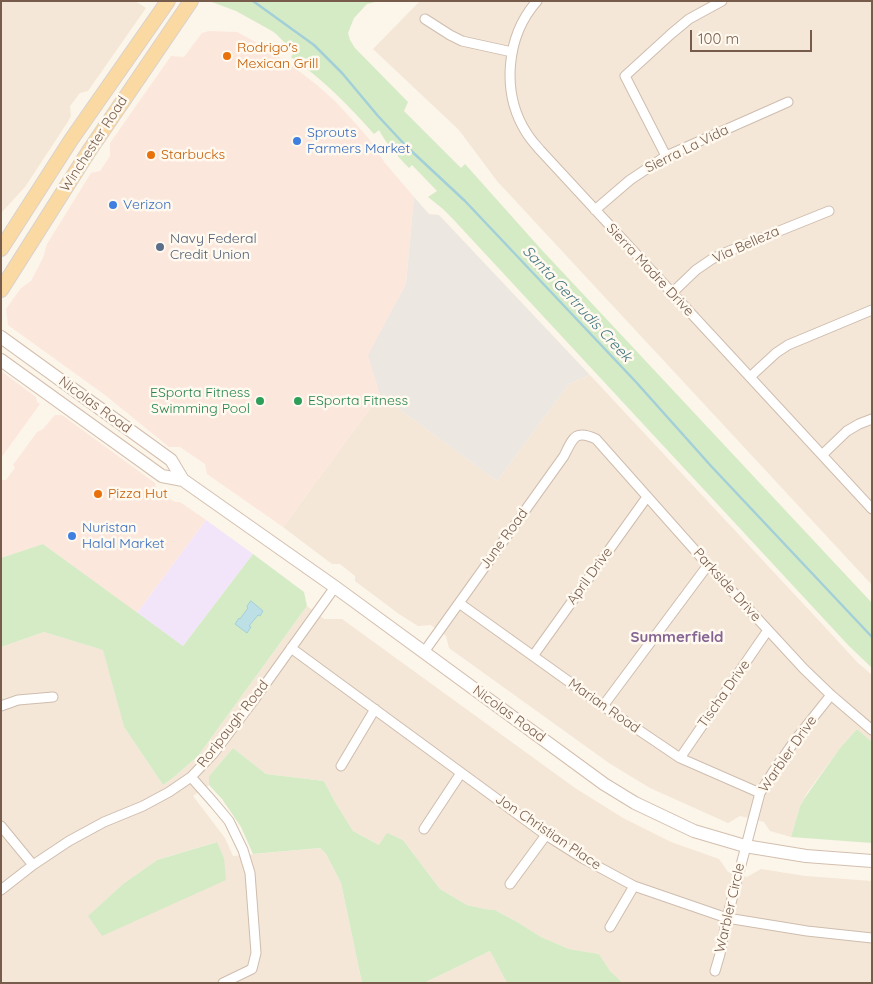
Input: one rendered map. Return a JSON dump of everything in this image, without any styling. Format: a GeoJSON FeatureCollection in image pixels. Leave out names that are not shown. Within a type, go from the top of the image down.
{"type":"FeatureCollection","features":[{"type":"Feature","properties":{"kind":"main road","name":"Winchester Road"},"geometry":{"type":"LineString","coordinates":[[1,290],[89,151],[191,1]]}},
{"type":"Feature","properties":{"kind":"main road","name":"Winchester Road"},"geometry":{"type":"LineString","coordinates":[[1,249],[71,140],[165,6]]}},
{"type":"Feature","properties":{"kind":"main road","name":"Nicolas Road"},"geometry":{"type":"LineString","coordinates":[[1,336],[171,460],[183,480],[335,587],[604,784],[635,803],[694,831],[745,846],[806,856],[872,861]]}},
{"type":"Feature","properties":{"kind":"main road","name":"Nicolas Road"},"geometry":{"type":"LineString","coordinates":[[1,360],[162,476],[183,480]]}},
{"type":"Feature","properties":{"kind":"street","name":"Sierra Madre Drive"},"geometry":{"type":"LineString","coordinates":[[537,1],[525,17],[512,52],[510,74],[511,94],[519,119],[526,133],[872,509]]}},
{"type":"Feature","properties":{"kind":"street"},"geometry":{"type":"LineString","coordinates":[[666,156],[624,76],[689,19],[722,1]]}},
{"type":"Feature","properties":{"kind":"street"},"geometry":{"type":"LineString","coordinates":[[424,19],[462,41],[512,52]]}},
{"type":"Feature","properties":{"kind":"street","name":"Sierra La Vida"},"geometry":{"type":"LineString","coordinates":[[596,210],[630,180],[666,156],[788,102]]}},
{"type":"Feature","properties":{"kind":"street","name":"Via Belleza"},"geometry":{"type":"LineString","coordinates":[[672,293],[696,270],[712,259],[829,210]]}},
{"type":"Feature","properties":{"kind":"street"},"geometry":{"type":"LineString","coordinates":[[750,377],[776,353],[788,345],[872,310]]}},
{"type":"Feature","properties":{"kind":"street"},"geometry":{"type":"LineString","coordinates":[[822,455],[846,432],[872,419]]}},
{"type":"Feature","properties":{"kind":"street","name":"June Road"},"geometry":{"type":"LineString","coordinates":[[424,652],[564,456],[572,439],[581,435],[588,435]]}},
{"type":"Feature","properties":{"kind":"street","name":"Parkside Drive"},"geometry":{"type":"LineString","coordinates":[[588,435],[596,439],[804,669],[872,730]]}},
{"type":"Feature","properties":{"kind":"street","name":"April Drive"},"geometry":{"type":"LineString","coordinates":[[533,656],[647,497]]}},
{"type":"Feature","properties":{"kind":"street"},"geometry":{"type":"LineString","coordinates":[[603,706],[708,565]]}},
{"type":"Feature","properties":{"kind":"street","name":"Roripaugh Road"},"geometry":{"type":"LineString","coordinates":[[1,890],[69,841],[104,822],[169,792],[191,777],[213,754],[335,587]]}},
{"type":"Feature","properties":{"kind":"street","name":"Marian Road"},"geometry":{"type":"LineString","coordinates":[[458,603],[680,758],[760,793]]}},
{"type":"Feature","properties":{"kind":"street","name":"Tischa Drive"},"geometry":{"type":"LineString","coordinates":[[680,758],[768,630]]}},
{"type":"Feature","properties":{"kind":"street","name":"Jon Christian Place"},"geometry":{"type":"LineString","coordinates":[[291,648],[546,835],[584,859],[634,886],[727,918],[807,931],[872,938]]}},
{"type":"Feature","properties":{"kind":"street","name":"Warbler Drive"},"geometry":{"type":"LineString","coordinates":[[745,846],[760,793],[796,739],[831,695]]}},
{"type":"Feature","properties":{"kind":"street"},"geometry":{"type":"LineString","coordinates":[[1,706],[18,700],[53,697]]}},
{"type":"Feature","properties":{"kind":"street"},"geometry":{"type":"LineString","coordinates":[[341,766],[375,709]]}},
{"type":"Feature","properties":{"kind":"street"},"geometry":{"type":"LineString","coordinates":[[424,829],[461,773]]}},
{"type":"Feature","properties":{"kind":"street"},"geometry":{"type":"LineString","coordinates":[[191,777],[229,821],[243,850],[250,873],[256,953],[252,969],[223,983]]}},
{"type":"Feature","properties":{"kind":"street"},"geometry":{"type":"LineString","coordinates":[[1,826],[33,866]]}},
{"type":"Feature","properties":{"kind":"street"},"geometry":{"type":"LineString","coordinates":[[510,884],[546,835]]}},
{"type":"Feature","properties":{"kind":"street","name":"Warbler Circle"},"geometry":{"type":"LineString","coordinates":[[715,970],[745,846]]}},
{"type":"Feature","properties":{"kind":"street"},"geometry":{"type":"LineString","coordinates":[[610,928],[634,886]]}},
{"type":"Feature","properties":{"kind":"shaded area"},"geometry":{"type":"Polygon","coordinates":[[[1,1],[135,1],[146,8],[88,91],[80,93],[70,106],[71,116],[67,123],[25,187],[1,213],[1,1]]]}},
{"type":"Feature","properties":{"kind":"shaded area"},"geometry":{"type":"Polygon","coordinates":[[[420,1],[872,1],[872,585],[497,181],[459,130],[373,49],[420,1]]]}},
{"type":"Feature","properties":{"kind":"shaded area"},"geometry":{"type":"Polygon","coordinates":[[[209,31],[237,32],[287,62],[317,85],[335,101],[369,139],[385,163],[414,197],[406,284],[369,355],[380,395],[283,527],[207,474],[205,464],[180,447],[169,447],[105,395],[8,325],[6,309],[21,288],[31,281],[43,258],[47,244],[91,173],[100,171],[110,156],[110,143],[171,56],[184,57],[202,33],[209,31]]]}},
{"type":"Feature","properties":{"kind":"shaded area"},"geometry":{"type":"Polygon","coordinates":[[[414,197],[429,214],[439,215],[590,375],[569,384],[497,481],[380,395],[368,355],[406,284],[414,197]]]}},
{"type":"Feature","properties":{"kind":"shaded area"},"geometry":{"type":"Polygon","coordinates":[[[1,371],[36,397],[37,402],[40,404],[1,458],[1,371]]]}},
{"type":"Feature","properties":{"kind":"shaded area","name":"Summerfield"},"geometry":{"type":"Polygon","coordinates":[[[590,375],[857,662],[872,675],[872,742],[857,729],[840,748],[807,793],[800,806],[791,837],[770,831],[764,822],[740,816],[728,823],[650,788],[609,763],[449,648],[446,636],[431,625],[418,626],[399,614],[355,581],[355,576],[340,564],[332,564],[283,527],[380,395],[497,481],[569,384],[590,375]]]}},
{"type":"Feature","properties":{"kind":"shaded area"},"geometry":{"type":"Polygon","coordinates":[[[55,415],[62,415],[155,483],[156,490],[175,502],[180,502],[206,520],[137,613],[43,544],[1,558],[1,480],[6,480],[15,468],[13,465],[37,432],[43,429],[55,415]]]}},
{"type":"Feature","properties":{"kind":"shaded area"},"geometry":{"type":"Polygon","coordinates":[[[206,520],[253,554],[183,646],[137,613],[206,520]]]}},
{"type":"Feature","properties":{"kind":"shaded area"},"geometry":{"type":"Polygon","coordinates":[[[307,606],[324,619],[342,619],[575,788],[623,818],[671,842],[719,859],[728,872],[747,877],[761,869],[805,876],[872,881],[872,983],[623,983],[610,971],[599,954],[569,949],[541,937],[495,910],[467,905],[440,889],[403,840],[396,837],[379,845],[353,831],[324,781],[266,774],[233,748],[209,776],[209,785],[193,796],[225,838],[233,856],[320,848],[326,854],[341,883],[362,983],[1,983],[1,647],[44,632],[104,650],[124,727],[163,785],[198,756],[307,606]],[[216,842],[157,860],[123,884],[89,916],[224,858],[216,842]]]}},
{"type":"Feature","properties":{"kind":"shaded area"},"geometry":{"type":"Polygon","coordinates":[[[490,951],[507,983],[424,983],[490,951]]]}},
{"type":"Feature","properties":{"kind":"green space"},"geometry":{"type":"Polygon","coordinates":[[[209,1],[379,1],[367,4],[354,18],[348,33],[355,48],[408,102],[404,111],[461,168],[465,164],[540,248],[872,603],[872,668],[849,646],[452,218],[428,197],[437,191],[412,165],[409,168],[400,159],[379,130],[374,134],[335,93],[291,57],[294,52],[276,34],[236,11],[209,1]]]}},
{"type":"Feature","properties":{"kind":"green space"},"geometry":{"type":"Polygon","coordinates":[[[43,544],[183,646],[253,554],[304,592],[307,606],[198,756],[163,785],[124,727],[103,650],[44,632],[1,647],[1,558],[43,544]]]}},
{"type":"Feature","properties":{"kind":"green space"},"geometry":{"type":"Polygon","coordinates":[[[857,729],[872,742],[872,843],[791,837],[800,806],[804,799],[840,748],[857,729]]]}},
{"type":"Feature","properties":{"kind":"green space"},"geometry":{"type":"Polygon","coordinates":[[[233,748],[266,774],[324,781],[353,831],[379,845],[387,833],[403,840],[440,889],[467,905],[495,910],[541,937],[569,949],[599,954],[610,971],[623,983],[507,983],[490,951],[424,983],[362,983],[341,883],[326,854],[320,848],[253,854],[241,827],[222,799],[209,785],[209,776],[233,748]]]}},
{"type":"Feature","properties":{"kind":"green space"},"geometry":{"type":"Polygon","coordinates":[[[217,842],[224,858],[226,880],[102,936],[88,916],[123,884],[157,860],[217,842]]]}},
{"type":"Feature","properties":{"kind":"water"},"geometry":{"type":"Polygon","coordinates":[[[251,601],[263,611],[249,626],[251,627],[247,633],[235,624],[248,608],[251,601]]]}},
{"type":"Feature","properties":{"kind":"waterway","name":"Santa Gertrudis Creek"},"geometry":{"type":"LineString","coordinates":[[253,1],[314,45],[342,73],[406,146],[465,201],[872,637]]}},
{"type":"Feature","properties":{"kind":"place","name":"Rodrigo's Mexican Grill"},"geometry":{"type":"Point","coordinates":[227,56]}},
{"type":"Feature","properties":{"kind":"place","name":"Sprouts Farmers Market"},"geometry":{"type":"Point","coordinates":[297,141]}},
{"type":"Feature","properties":{"kind":"place","name":"Starbucks"},"geometry":{"type":"Point","coordinates":[151,155]}},
{"type":"Feature","properties":{"kind":"place","name":"Verizon"},"geometry":{"type":"Point","coordinates":[113,205]}},
{"type":"Feature","properties":{"kind":"place","name":"Navy Federal Credit Union"},"geometry":{"type":"Point","coordinates":[160,247]}},
{"type":"Feature","properties":{"kind":"place","name":"ESporta Fitness Swimming Pool"},"geometry":{"type":"Point","coordinates":[260,401]}},
{"type":"Feature","properties":{"kind":"place","name":"ESporta Fitness"},"geometry":{"type":"Point","coordinates":[298,401]}},
{"type":"Feature","properties":{"kind":"place","name":"Pizza Hut"},"geometry":{"type":"Point","coordinates":[98,494]}},
{"type":"Feature","properties":{"kind":"place","name":"Nuristan Halal Market"},"geometry":{"type":"Point","coordinates":[72,536]}},
{"type":"Feature","properties":{"kind":"district","name":"Summerfield"},"geometry":{"type":"Point","coordinates":[677,637]}}]}
